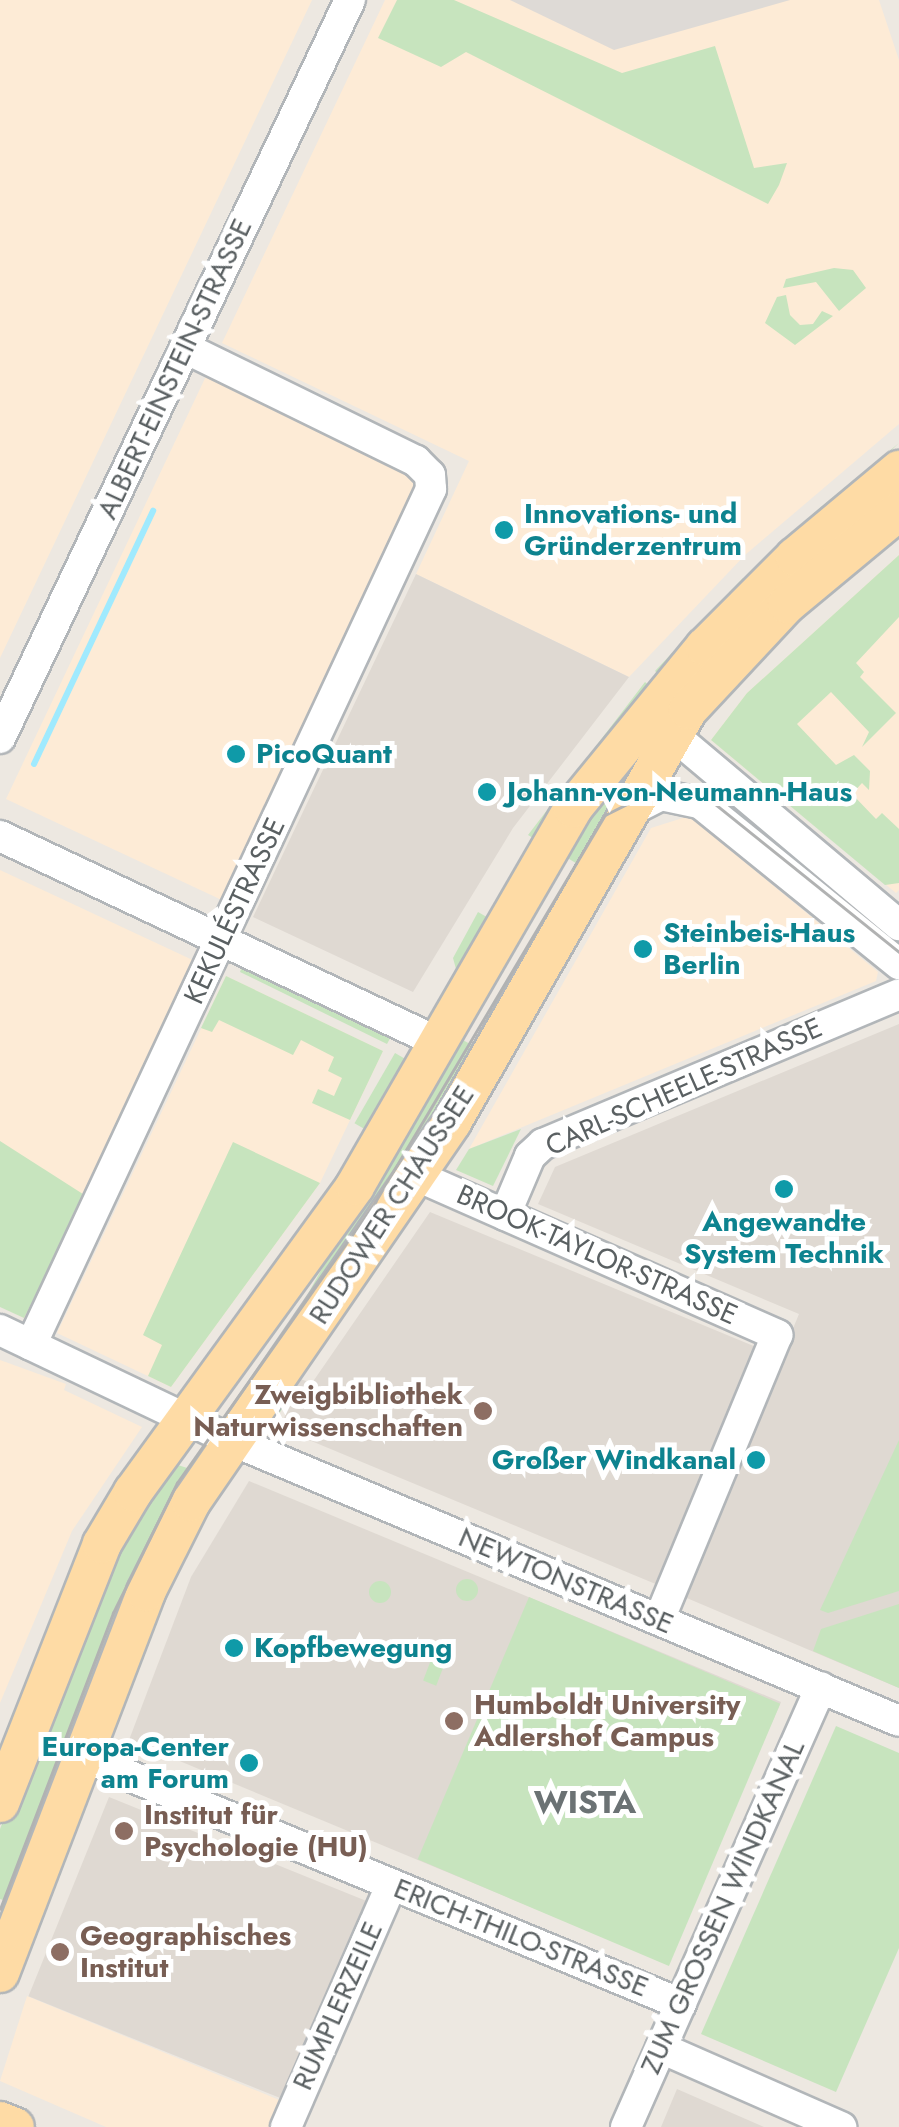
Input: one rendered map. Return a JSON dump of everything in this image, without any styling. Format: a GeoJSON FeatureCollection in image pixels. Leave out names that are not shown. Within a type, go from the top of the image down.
{"type":"FeatureCollection","features":[{"type":"Feature","properties":{"kind":"main road","name":"RUDOWER CHAUSSEE"},"geometry":{"type":"LineString","coordinates":[[0,1804],[7,1766],[102,1544],[185,1419],[356,1186],[544,854],[614,751],[768,583],[899,470]]}},
{"type":"Feature","properties":{"kind":"main road","name":"RUDOWER CHAUSSEE"},"geometry":{"type":"LineString","coordinates":[[0,1973],[167,1544],[233,1440],[417,1176],[672,734],[724,667],[787,604],[899,511]]}},
{"type":"Feature","properties":{"kind":"main road"},"geometry":{"type":"LineString","coordinates":[[0,2121],[15,2127]]}},
{"type":"Feature","properties":{"kind":"street","name":"ALBERT-EINSTEIN-STRASSE"},"geometry":{"type":"LineString","coordinates":[[0,738],[350,0]]}},
{"type":"Feature","properties":{"kind":"street","name":"KEKULÉSTRASSE"},"geometry":{"type":"LineString","coordinates":[[31,1344],[424,512],[430,475],[416,461],[185,348]]}},
{"type":"Feature","properties":{"kind":"street"},"geometry":{"type":"LineString","coordinates":[[672,734],[897,920]]}},
{"type":"Feature","properties":{"kind":"street"},"geometry":{"type":"LineString","coordinates":[[628,812],[661,795],[700,803],[899,964]]}},
{"type":"Feature","properties":{"kind":"street"},"geometry":{"type":"LineString","coordinates":[[0,836],[436,1042]]}},
{"type":"Feature","properties":{"kind":"street","name":"CARL-SCHEELE-STRASSE"},"geometry":{"type":"LineString","coordinates":[[505,1215],[530,1156],[543,1144],[899,994]]}},
{"type":"Feature","properties":{"kind":"street","name":"BROOK-TAYLOR-STRASSE"},"geometry":{"type":"LineString","coordinates":[[417,1176],[777,1334],[658,1620]]}},
{"type":"Feature","properties":{"kind":"street","name":"NEWTONSTRASSE"},"geometry":{"type":"LineString","coordinates":[[0,1330],[233,1440],[899,1722]]}},
{"type":"Feature","properties":{"kind":"street","name":"ZUM GROSSEN WINDKANAL"},"geometry":{"type":"LineString","coordinates":[[626,2127],[820,1687]]}},
{"type":"Feature","properties":{"kind":"street","name":"ERICH-THILO-STRASSE"},"geometry":{"type":"LineString","coordinates":[[84,1757],[681,2004]]}},
{"type":"Feature","properties":{"kind":"street","name":"RUMPLERZEILE"},"geometry":{"type":"LineString","coordinates":[[286,2127],[391,1885]]}},
{"type":"Feature","properties":{"kind":"street"},"geometry":{"type":"LineString","coordinates":[[661,2048],[840,2127]]}},
{"type":"Feature","properties":{"kind":"shaded area"},"geometry":{"type":"Polygon","coordinates":[[[0,0],[312,0],[0,658],[0,0]]]}},
{"type":"Feature","properties":{"kind":"shaded area"},"geometry":{"type":"Polygon","coordinates":[[[385,0],[879,0],[899,60],[899,424],[745,555],[629,677],[416,574],[469,461],[222,343],[385,0]]]}},
{"type":"Feature","properties":{"kind":"shaded area"},"geometry":{"type":"Polygon","coordinates":[[[510,0],[790,0],[614,50],[510,0]]]}},
{"type":"Feature","properties":{"kind":"shaded area"},"geometry":{"type":"Polygon","coordinates":[[[208,372],[413,470],[421,485],[226,902],[6,799],[208,372]]]}},
{"type":"Feature","properties":{"kind":"shaded area"},"geometry":{"type":"Polygon","coordinates":[[[899,555],[896,893],[711,740],[747,693],[899,555]]]}},
{"type":"Feature","properties":{"kind":"shaded area","name":"Johann-von-Neumann-Haus"},"geometry":{"type":"Polygon","coordinates":[[[416,574],[629,677],[513,828],[413,992],[253,917],[416,574]]]}},
{"type":"Feature","properties":{"kind":"shaded area"},"geometry":{"type":"Polygon","coordinates":[[[689,816],[878,972],[876,981],[469,1149],[651,828],[689,816]]]}},
{"type":"Feature","properties":{"kind":"shaded area"},"geometry":{"type":"Polygon","coordinates":[[[0,870],[199,963],[28,1320],[0,1306],[0,870]]]}},
{"type":"Feature","properties":{"kind":"shaded area"},"geometry":{"type":"Polygon","coordinates":[[[226,976],[383,1051],[320,1183],[171,1387],[57,1333],[226,976]]]}},
{"type":"Feature","properties":{"kind":"shaded area","name":"Humboldt University Adlershof Campus"},"geometry":{"type":"Polygon","coordinates":[[[899,1024],[899,1688],[682,1596],[799,1314],[538,1204],[555,1167],[899,1024]]]}},
{"type":"Feature","properties":{"kind":"shaded area"},"geometry":{"type":"Polygon","coordinates":[[[430,1212],[756,1347],[658,1585],[280,1428],[300,1379],[312,1383],[430,1212]]]}},
{"type":"Feature","properties":{"kind":"shaded area"},"geometry":{"type":"Polygon","coordinates":[[[0,1360],[66,1384],[64,1390],[142,1427],[72,1531],[0,1703],[0,1360]]]}},
{"type":"Feature","properties":{"kind":"shaded area","name":"Humboldt University Adlershof Campus"},"geometry":{"type":"Polygon","coordinates":[[[249,1481],[781,1702],[666,1963],[129,1740],[191,1577],[249,1481]]]}},
{"type":"Feature","properties":{"kind":"shaded area"},"geometry":{"type":"Polygon","coordinates":[[[109,1797],[371,1903],[291,2102],[28,1996],[109,1797]]]}},
{"type":"Feature","properties":{"kind":"shaded area"},"geometry":{"type":"Polygon","coordinates":[[[27,1996],[289,2104],[278,2127],[106,2127],[0,2081],[27,1996]]]}},
{"type":"Feature","properties":{"kind":"shaded area"},"geometry":{"type":"Polygon","coordinates":[[[677,2089],[764,2127],[661,2127],[677,2089]]]}},
{"type":"Feature","properties":{"kind":"green space"},"geometry":{"type":"Polygon","coordinates":[[[397,0],[454,0],[622,73],[715,46],[754,168],[787,163],[779,185],[768,204],[466,52],[441,67],[378,38],[397,0]]]}},
{"type":"Feature","properties":{"kind":"green space"},"geometry":{"type":"Polygon","coordinates":[[[834,268],[853,270],[866,288],[839,311],[816,282],[783,288],[786,279],[834,268]]]}},
{"type":"Feature","properties":{"kind":"green space"},"geometry":{"type":"Polygon","coordinates":[[[786,295],[790,315],[800,325],[813,324],[822,311],[833,316],[795,345],[765,323],[777,297],[786,295]]]}},
{"type":"Feature","properties":{"kind":"green space"},"geometry":{"type":"Polygon","coordinates":[[[899,443],[794,542],[788,536],[821,507],[899,443]]]}},
{"type":"Feature","properties":{"kind":"green space"},"geometry":{"type":"Polygon","coordinates":[[[899,555],[899,617],[856,663],[864,672],[860,677],[896,713],[862,747],[869,732],[831,692],[797,724],[836,765],[854,755],[870,771],[869,790],[862,783],[852,794],[876,819],[882,813],[899,829],[899,883],[885,885],[711,740],[747,693],[899,555]]]}},
{"type":"Feature","properties":{"kind":"green space"},"geometry":{"type":"Polygon","coordinates":[[[743,578],[747,587],[663,678],[655,671],[743,578]]]}},
{"type":"Feature","properties":{"kind":"green space"},"geometry":{"type":"Polygon","coordinates":[[[645,682],[654,690],[643,693],[601,744],[538,841],[528,835],[645,682]]]}},
{"type":"Feature","properties":{"kind":"green space"},"geometry":{"type":"Polygon","coordinates":[[[677,711],[579,865],[556,851],[677,711]]]}},
{"type":"Feature","properties":{"kind":"green space"},"geometry":{"type":"Polygon","coordinates":[[[478,912],[492,920],[459,980],[453,958],[478,912]]]}},
{"type":"Feature","properties":{"kind":"green space"},"geometry":{"type":"Polygon","coordinates":[[[245,959],[395,1029],[387,1044],[240,972],[245,959]]]}},
{"type":"Feature","properties":{"kind":"green space"},"geometry":{"type":"Polygon","coordinates":[[[226,976],[383,1051],[350,1120],[312,1103],[318,1089],[334,1096],[342,1078],[328,1071],[334,1057],[301,1040],[293,1055],[219,1020],[212,1032],[201,1028],[226,976]]]}},
{"type":"Feature","properties":{"kind":"green space"},"geometry":{"type":"Polygon","coordinates":[[[452,1034],[481,1050],[280,1413],[251,1397],[452,1034]]]}},
{"type":"Feature","properties":{"kind":"green space"},"geometry":{"type":"Polygon","coordinates":[[[395,1053],[407,1060],[367,1130],[354,1123],[395,1053]]]}},
{"type":"Feature","properties":{"kind":"green space"},"geometry":{"type":"Polygon","coordinates":[[[521,1129],[493,1186],[456,1170],[469,1149],[521,1129]]]}},
{"type":"Feature","properties":{"kind":"green space"},"geometry":{"type":"Polygon","coordinates":[[[0,1141],[86,1196],[24,1318],[0,1307],[0,1141]]]}},
{"type":"Feature","properties":{"kind":"green space"},"geometry":{"type":"Polygon","coordinates":[[[233,1142],[320,1183],[171,1387],[148,1376],[162,1345],[143,1335],[233,1142]]]}},
{"type":"Feature","properties":{"kind":"green space"},"geometry":{"type":"Polygon","coordinates":[[[899,1440],[899,1591],[828,1613],[820,1610],[899,1440]]]}},
{"type":"Feature","properties":{"kind":"green space"},"geometry":{"type":"Polygon","coordinates":[[[165,1461],[200,1472],[16,1904],[0,1899],[0,1829],[85,1606],[165,1461]]]}},
{"type":"Feature","properties":{"kind":"green space"},"geometry":{"type":"Polygon","coordinates":[[[467,1579],[475,1582],[475,1598],[467,1601],[459,1598],[456,1590],[459,1582],[467,1579]]]}},
{"type":"Feature","properties":{"kind":"green space"},"geometry":{"type":"Polygon","coordinates":[[[380,1581],[388,1584],[388,1600],[380,1603],[372,1600],[369,1592],[372,1584],[380,1581]]]}},
{"type":"Feature","properties":{"kind":"green space"},"geometry":{"type":"Polygon","coordinates":[[[529,1597],[780,1704],[669,1966],[418,1859],[529,1597]]]}},
{"type":"Feature","properties":{"kind":"green space"},"geometry":{"type":"Polygon","coordinates":[[[899,1604],[899,1688],[813,1651],[821,1629],[899,1604]]]}},
{"type":"Feature","properties":{"kind":"green space"},"geometry":{"type":"Polygon","coordinates":[[[436,1647],[449,1652],[436,1686],[423,1681],[436,1647]]]}},
{"type":"Feature","properties":{"kind":"green space","name":"Humboldt University Adlershof Campus"},"geometry":{"type":"Polygon","coordinates":[[[836,1726],[899,1753],[899,1948],[836,2092],[701,2034],[836,1726]]]}},
{"type":"Feature","properties":{"kind":"waterway"},"geometry":{"type":"LineString","coordinates":[[34,764],[153,511]]}},
{"type":"Feature","properties":{"kind":"tram line"},"geometry":{"type":"LineString","coordinates":[[0,1909],[113,1613],[177,1483],[375,1202],[605,815],[651,792],[709,799],[899,952]]}},
{"type":"Feature","properties":{"kind":"place","name":"Innovations- und Gründerzentrum"},"geometry":{"type":"Point","coordinates":[504,530]}},
{"type":"Feature","properties":{"kind":"place","name":"PicoQuant"},"geometry":{"type":"Point","coordinates":[236,754]}},
{"type":"Feature","properties":{"kind":"place","name":"Johann-von-Neumann-Haus"},"geometry":{"type":"Point","coordinates":[487,792]}},
{"type":"Feature","properties":{"kind":"place","name":"Steinbeis-Haus Berlin"},"geometry":{"type":"Point","coordinates":[643,949]}},
{"type":"Feature","properties":{"kind":"place","name":"Angewandte System Technik"},"geometry":{"type":"Point","coordinates":[784,1189]}},
{"type":"Feature","properties":{"kind":"place","name":"Zweigbibliothek Naturwissenschaften"},"geometry":{"type":"Point","coordinates":[483,1411]}},
{"type":"Feature","properties":{"kind":"place","name":"Großer Windkanal"},"geometry":{"type":"Point","coordinates":[756,1460]}},
{"type":"Feature","properties":{"kind":"place","name":"Kopfbewegung"},"geometry":{"type":"Point","coordinates":[234,1648]}},
{"type":"Feature","properties":{"kind":"place","name":"Humboldt University Adlershof Campus"},"geometry":{"type":"Point","coordinates":[454,1721]}},
{"type":"Feature","properties":{"kind":"place","name":"Europa-Center am Forum"},"geometry":{"type":"Point","coordinates":[249,1763]}},
{"type":"Feature","properties":{"kind":"place","name":"Institut für Psychologie (HU)"},"geometry":{"type":"Point","coordinates":[124,1831]}},
{"type":"Feature","properties":{"kind":"place","name":"Geographisches Institut"},"geometry":{"type":"Point","coordinates":[60,1952]}},
{"type":"Feature","properties":{"kind":"district","name":"WISTA"},"geometry":{"type":"Point","coordinates":[585,1802]}}]}
